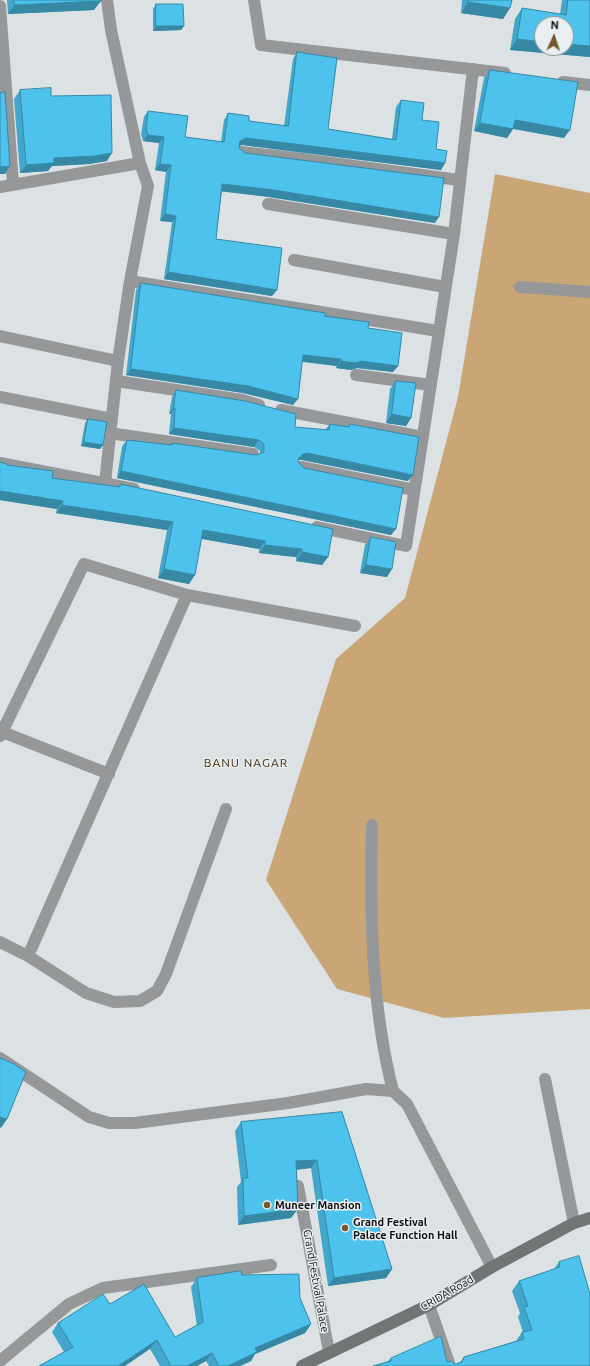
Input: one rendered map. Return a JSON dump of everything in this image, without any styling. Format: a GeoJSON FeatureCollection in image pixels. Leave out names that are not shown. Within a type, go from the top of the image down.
{"type":"FeatureCollection","features":[{"type":"Feature","properties":{"kind":"main road","name":"CRIDA Road"},"geometry":{"type":"LineString","coordinates":[[302,1366],[429,1305],[492,1267],[574,1223],[590,1218]]}},
{"type":"Feature","properties":{"kind":"street"},"geometry":{"type":"LineString","coordinates":[[105,483],[109,433],[112,419],[118,361],[130,281],[148,186],[140,163],[111,30],[107,0]]}},
{"type":"Feature","properties":{"kind":"street"},"geometry":{"type":"LineString","coordinates":[[254,0],[261,44],[520,75]]}},
{"type":"Feature","properties":{"kind":"street"},"geometry":{"type":"LineString","coordinates":[[0,6],[13,184]]}},
{"type":"Feature","properties":{"kind":"street"},"geometry":{"type":"LineString","coordinates":[[306,525],[406,546],[454,234],[459,180],[473,69]]}},
{"type":"Feature","properties":{"kind":"street"},"geometry":{"type":"LineString","coordinates":[[551,80],[590,86]]}},
{"type":"Feature","properties":{"kind":"street"},"geometry":{"type":"LineString","coordinates":[[240,152],[459,180]]}},
{"type":"Feature","properties":{"kind":"street"},"geometry":{"type":"LineString","coordinates":[[0,186],[140,163]]}},
{"type":"Feature","properties":{"kind":"street"},"geometry":{"type":"LineString","coordinates":[[268,204],[454,234]]}},
{"type":"Feature","properties":{"kind":"street"},"geometry":{"type":"LineString","coordinates":[[294,260],[445,287]]}},
{"type":"Feature","properties":{"kind":"street"},"geometry":{"type":"LineString","coordinates":[[130,281],[438,331]]}},
{"type":"Feature","properties":{"kind":"street"},"geometry":{"type":"LineString","coordinates":[[520,287],[590,292]]}},
{"type":"Feature","properties":{"kind":"street"},"geometry":{"type":"LineString","coordinates":[[0,336],[118,361]]}},
{"type":"Feature","properties":{"kind":"street"},"geometry":{"type":"LineString","coordinates":[[356,375],[431,386]]}},
{"type":"Feature","properties":{"kind":"street"},"geometry":{"type":"LineString","coordinates":[[116,381],[242,400],[293,413],[423,437]]}},
{"type":"Feature","properties":{"kind":"street"},"geometry":{"type":"LineString","coordinates":[[0,397],[112,419]]}},
{"type":"Feature","properties":{"kind":"street"},"geometry":{"type":"LineString","coordinates":[[109,433],[253,454]]}},
{"type":"Feature","properties":{"kind":"street"},"geometry":{"type":"LineString","coordinates":[[0,463],[143,491]]}},
{"type":"Feature","properties":{"kind":"street"},"geometry":{"type":"LineString","coordinates":[[301,467],[414,490]]}},
{"type":"Feature","properties":{"kind":"street"},"geometry":{"type":"LineString","coordinates":[[109,774],[1,733],[84,564],[187,595],[355,626]]}},
{"type":"Feature","properties":{"kind":"street"},"geometry":{"type":"LineString","coordinates":[[28,956],[187,595]]}},
{"type":"Feature","properties":{"kind":"street"},"geometry":{"type":"LineString","coordinates":[[0,942],[28,956],[86,993],[114,1002],[140,1001],[157,991],[166,974],[226,809]]}},
{"type":"Feature","properties":{"kind":"street"},"geometry":{"type":"LineString","coordinates":[[372,825],[371,872],[377,1007],[383,1051],[393,1091],[407,1104],[492,1267]]}},
{"type":"Feature","properties":{"kind":"street"},"geometry":{"type":"LineString","coordinates":[[0,1058],[89,1117],[109,1123],[135,1123],[288,1103],[366,1088],[393,1091]]}},
{"type":"Feature","properties":{"kind":"street"},"geometry":{"type":"LineString","coordinates":[[545,1079],[574,1223]]}},
{"type":"Feature","properties":{"kind":"street","name":"Grand Festival Palace"},"geometry":{"type":"LineString","coordinates":[[298,1186],[329,1352]]}},
{"type":"Feature","properties":{"kind":"street"},"geometry":{"type":"LineString","coordinates":[[0,1361],[69,1304],[103,1288],[271,1265]]}},
{"type":"Feature","properties":{"kind":"street"},"geometry":{"type":"LineString","coordinates":[[429,1305],[450,1366]]}},
{"type":"Feature","properties":{"kind":"shaded area"},"geometry":{"type":"Polygon","coordinates":[[[495,174],[590,193],[590,1009],[444,1018],[337,989],[266,880],[336,659],[405,598],[458,397],[495,174]]]}},
{"type":"Feature","properties":{"kind":"building"},"geometry":{"type":"Polygon","coordinates":[[[14,0],[101,0],[101,1],[15,5],[14,0]]]}},
{"type":"Feature","properties":{"kind":"building"},"geometry":{"type":"Polygon","coordinates":[[[468,0],[512,0],[510,8],[468,2],[468,0]]]}},
{"type":"Feature","properties":{"kind":"building"},"geometry":{"type":"Polygon","coordinates":[[[568,0],[590,0],[590,46],[574,45],[574,16],[534,16],[534,41],[517,39],[522,8],[566,15],[568,0]]]}},
{"type":"Feature","properties":{"kind":"building"},"geometry":{"type":"Polygon","coordinates":[[[156,4],[183,4],[184,26],[156,26],[156,4]]]}},
{"type":"Feature","properties":{"kind":"building"},"geometry":{"type":"Polygon","coordinates":[[[297,52],[337,58],[328,129],[396,140],[401,100],[424,103],[422,120],[439,122],[436,149],[447,151],[445,163],[246,138],[240,141],[239,148],[245,153],[444,178],[439,217],[274,190],[222,184],[216,239],[282,248],[277,290],[168,272],[176,216],[165,214],[171,165],[160,164],[164,137],[148,135],[146,128],[148,111],[188,116],[185,137],[224,142],[228,113],[249,116],[249,121],[288,126],[297,52]]]}},
{"type":"Feature","properties":{"kind":"building"},"geometry":{"type":"Polygon","coordinates":[[[490,70],[578,82],[570,130],[515,120],[513,129],[480,123],[490,70]]]}},
{"type":"Feature","properties":{"kind":"building"},"geometry":{"type":"Polygon","coordinates":[[[51,88],[51,96],[111,95],[112,153],[95,156],[54,158],[54,163],[26,165],[20,90],[51,88]]]}},
{"type":"Feature","properties":{"kind":"building"},"geometry":{"type":"Polygon","coordinates":[[[5,92],[10,166],[0,167],[0,93],[5,92]]]}},
{"type":"Feature","properties":{"kind":"building"},"geometry":{"type":"Polygon","coordinates":[[[141,283],[325,313],[325,316],[369,322],[368,328],[402,333],[398,366],[361,361],[356,363],[341,361],[341,359],[303,355],[298,399],[248,386],[131,369],[141,283]]]}},
{"type":"Feature","properties":{"kind":"building"},"geometry":{"type":"Polygon","coordinates":[[[396,381],[416,383],[411,418],[392,414],[396,381]]]}},
{"type":"Feature","properties":{"kind":"building"},"geometry":{"type":"Polygon","coordinates":[[[176,390],[245,401],[296,414],[295,427],[329,430],[330,424],[349,427],[350,424],[419,437],[413,475],[307,453],[303,454],[298,459],[299,463],[304,468],[403,488],[396,529],[121,471],[127,440],[172,445],[172,443],[256,455],[264,452],[264,444],[259,440],[174,428],[176,390]]]}},
{"type":"Feature","properties":{"kind":"building"},"geometry":{"type":"Polygon","coordinates":[[[88,419],[107,422],[103,445],[84,442],[88,419]]]}},
{"type":"Feature","properties":{"kind":"building"},"geometry":{"type":"Polygon","coordinates":[[[0,462],[7,465],[53,471],[52,478],[120,487],[120,484],[333,529],[328,557],[302,552],[302,549],[265,545],[265,541],[203,530],[195,575],[164,569],[173,522],[62,505],[63,501],[0,491],[0,462]]]}},
{"type":"Feature","properties":{"kind":"building"},"geometry":{"type":"Polygon","coordinates":[[[371,537],[396,542],[392,569],[366,565],[371,537]]]}},
{"type":"Feature","properties":{"kind":"building"},"geometry":{"type":"Polygon","coordinates":[[[0,1058],[14,1064],[26,1072],[7,1119],[0,1117],[0,1058]]]}},
{"type":"Feature","properties":{"kind":"building","name":"Grand Festival Palace Function Hall"},"geometry":{"type":"Polygon","coordinates":[[[342,1112],[392,1269],[334,1278],[317,1160],[296,1161],[298,1209],[244,1216],[243,1178],[248,1178],[241,1122],[342,1112]]]}},
{"type":"Feature","properties":{"kind":"building"},"geometry":{"type":"Polygon","coordinates":[[[579,1256],[590,1294],[590,1366],[373,1366],[391,1361],[391,1358],[441,1336],[447,1362],[451,1361],[456,1364],[462,1362],[464,1357],[524,1339],[522,1332],[532,1330],[524,1307],[528,1306],[519,1281],[560,1267],[559,1262],[579,1256]]]}},
{"type":"Feature","properties":{"kind":"building"},"geometry":{"type":"Polygon","coordinates":[[[241,1271],[242,1275],[299,1274],[300,1298],[311,1324],[255,1348],[257,1352],[228,1366],[219,1366],[212,1353],[187,1366],[171,1366],[157,1340],[118,1366],[39,1366],[73,1347],[58,1323],[103,1294],[110,1304],[144,1284],[175,1337],[203,1322],[197,1278],[241,1271]]]}},
{"type":"Feature","properties":{"kind":"place","name":"Muneer Mansion"},"geometry":{"type":"Point","coordinates":[267,1205]}},
{"type":"Feature","properties":{"kind":"place","name":"Grand Festival Palace Function Hall"},"geometry":{"type":"Point","coordinates":[345,1228]}},
{"type":"Feature","properties":{"kind":"district","name":"BANU NAGAR"},"geometry":{"type":"Point","coordinates":[246,763]}}]}
